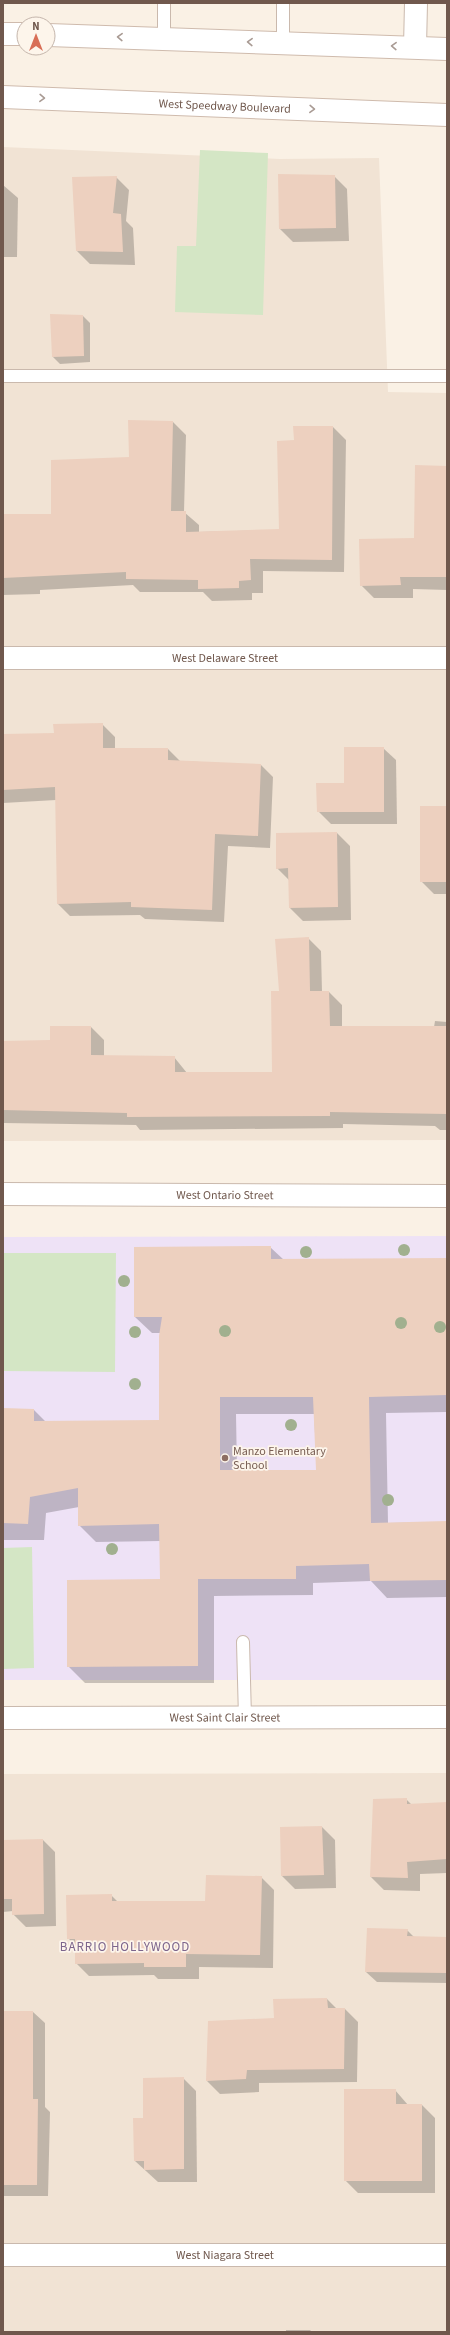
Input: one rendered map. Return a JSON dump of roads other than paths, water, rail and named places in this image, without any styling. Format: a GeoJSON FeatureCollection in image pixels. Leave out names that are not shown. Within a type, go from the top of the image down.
{"type":"FeatureCollection","features":[{"type":"Feature","properties":{"kind":"street"},"geometry":{"type":"LineString","coordinates":[[415,47],[416,3]]}},
{"type":"Feature","properties":{"kind":"street"},"geometry":{"type":"LineString","coordinates":[[3,34],[16,34]]}},
{"type":"Feature","properties":{"kind":"street"},"geometry":{"type":"LineString","coordinates":[[56,35],[447,49]]}},
{"type":"Feature","properties":{"kind":"street","name":"West Speedway Boulevard"},"geometry":{"type":"LineString","coordinates":[[3,97],[447,115]]}},
{"type":"Feature","properties":{"kind":"street","name":"West Delaware Street"},"geometry":{"type":"LineString","coordinates":[[3,658],[447,658]]}},
{"type":"Feature","properties":{"kind":"street","name":"West Ontario Street"},"geometry":{"type":"LineString","coordinates":[[3,1194],[447,1196]]}},
{"type":"Feature","properties":{"kind":"street","name":"West Saint Clair Street"},"geometry":{"type":"LineString","coordinates":[[3,1718],[447,1718]]}},
{"type":"Feature","properties":{"kind":"street","name":"West Niagara Street"},"geometry":{"type":"LineString","coordinates":[[3,2255],[447,2255]]}},
{"type":"Feature","properties":{"kind":"lane"},"geometry":{"type":"LineString","coordinates":[[164,3],[164,39]]}},
{"type":"Feature","properties":{"kind":"lane"},"geometry":{"type":"LineString","coordinates":[[283,3],[283,43]]}},
{"type":"Feature","properties":{"kind":"lane"},"geometry":{"type":"LineString","coordinates":[[3,376],[447,376]]}},
{"type":"Feature","properties":{"kind":"lane"},"geometry":{"type":"LineString","coordinates":[[243,1642],[245,1718]]}},
{"type":"Feature","properties":{"kind":"place","name":"Manzo Elementary School"},"geometry":{"type":"Point","coordinates":[225,1458]}},
{"type":"Feature","properties":{"kind":"district","name":"BARRIO HOLLYWOOD"},"geometry":{"type":"Point","coordinates":[125,1947]}}]}
